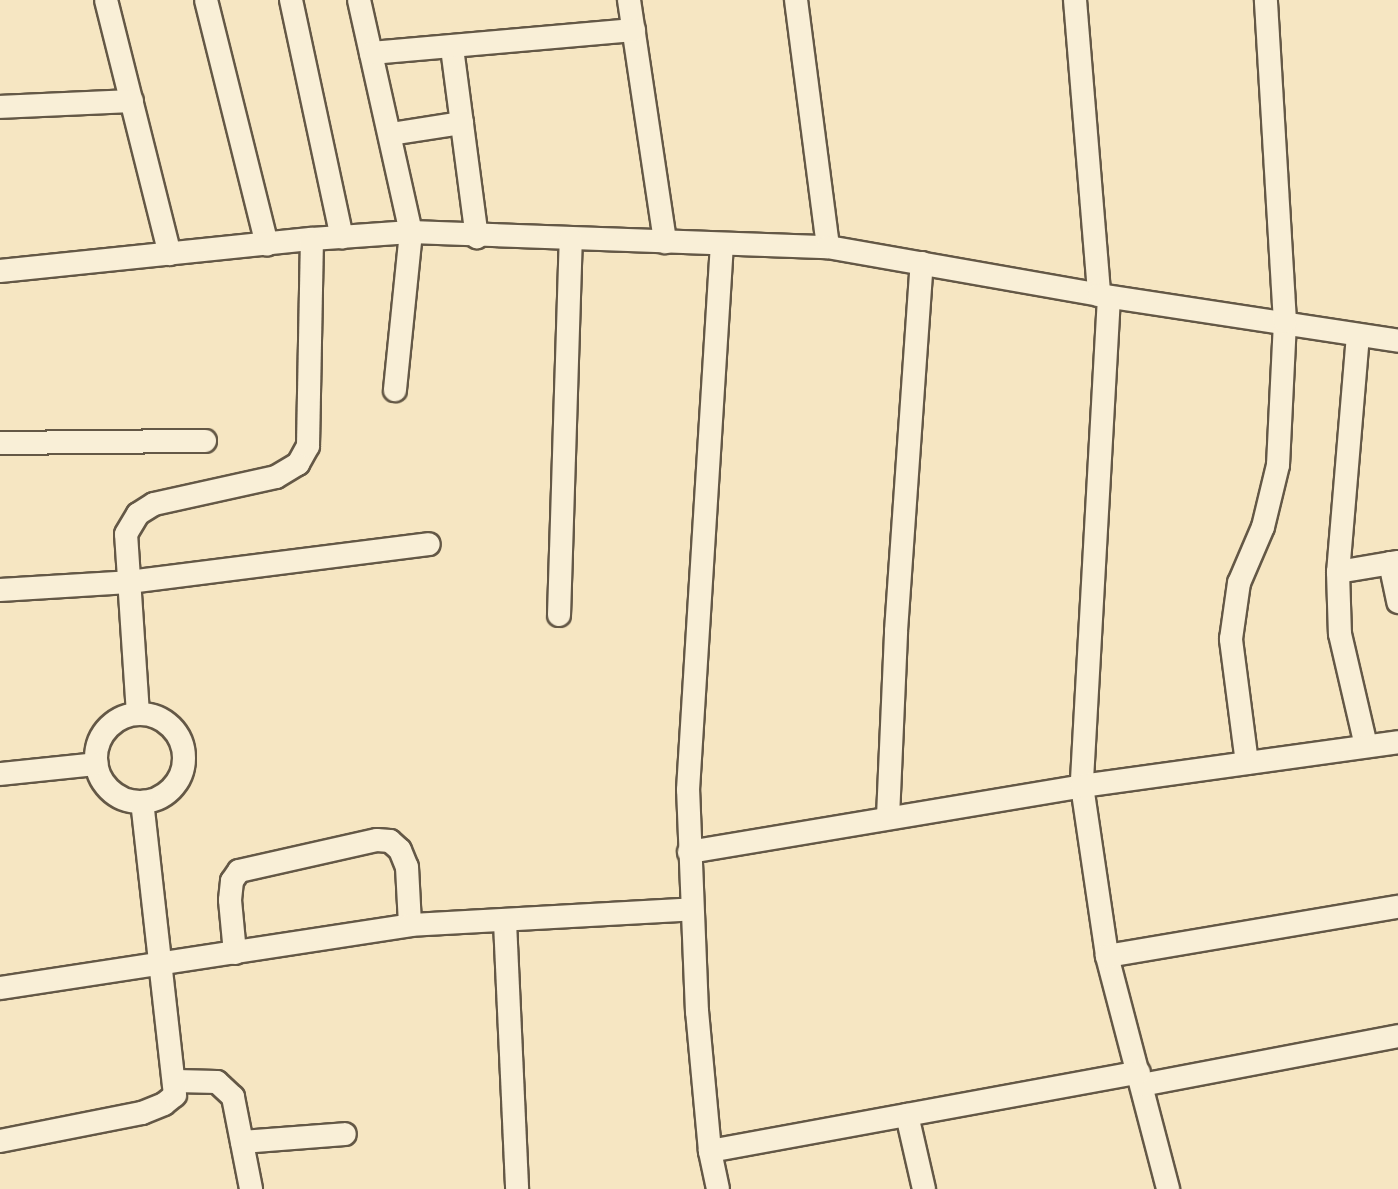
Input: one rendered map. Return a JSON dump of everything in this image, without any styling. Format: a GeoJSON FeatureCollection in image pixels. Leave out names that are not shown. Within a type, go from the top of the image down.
{"type":"FeatureCollection","features":[{"type":"Feature","properties":{"kind":"street"},"geometry":{"type":"LineString","coordinates":[[106,0],[170,254]]}},
{"type":"Feature","properties":{"kind":"street"},"geometry":{"type":"LineString","coordinates":[[206,0],[267,244]]}},
{"type":"Feature","properties":{"kind":"street"},"geometry":{"type":"LineString","coordinates":[[291,0],[342,238]]}},
{"type":"Feature","properties":{"kind":"street"},"geometry":{"type":"LineString","coordinates":[[358,0],[391,134],[411,232],[394,390]]}},
{"type":"Feature","properties":{"kind":"street"},"geometry":{"type":"LineString","coordinates":[[629,0],[665,242]]}},
{"type":"Feature","properties":{"kind":"street"},"geometry":{"type":"LineString","coordinates":[[796,0],[828,247]]}},
{"type":"Feature","properties":{"kind":"street"},"geometry":{"type":"LineString","coordinates":[[1075,0],[1104,296],[1082,786],[1107,956],[1168,1189]]}},
{"type":"Feature","properties":{"kind":"street"},"geometry":{"type":"LineString","coordinates":[[1247,763],[1231,639],[1239,583],[1263,527],[1278,465],[1285,322],[1266,0]]}},
{"type":"Feature","properties":{"kind":"street"},"geometry":{"type":"LineString","coordinates":[[371,53],[452,48],[634,30]]}},
{"type":"Feature","properties":{"kind":"street"},"geometry":{"type":"LineString","coordinates":[[452,48],[477,237]]}},
{"type":"Feature","properties":{"kind":"street"},"geometry":{"type":"LineString","coordinates":[[0,106],[132,101]]}},
{"type":"Feature","properties":{"kind":"street"},"geometry":{"type":"LineString","coordinates":[[391,134],[462,123]]}},
{"type":"Feature","properties":{"kind":"street"},"geometry":{"type":"LineString","coordinates":[[0,271],[312,239],[411,232],[477,237],[828,247],[1104,296],[1398,341]]}},
{"type":"Feature","properties":{"kind":"street"},"geometry":{"type":"LineString","coordinates":[[138,714],[126,534],[138,514],[154,504],[210,488],[276,477],[298,464],[308,446],[312,239]]}},
{"type":"Feature","properties":{"kind":"street"},"geometry":{"type":"LineString","coordinates":[[559,615],[571,239]]}},
{"type":"Feature","properties":{"kind":"street"},"geometry":{"type":"LineString","coordinates":[[718,1189],[710,1151],[689,852],[692,703],[722,244]]}},
{"type":"Feature","properties":{"kind":"street"},"geometry":{"type":"LineString","coordinates":[[888,817],[896,631],[922,263]]}},
{"type":"Feature","properties":{"kind":"street"},"geometry":{"type":"LineString","coordinates":[[1358,335],[1338,572],[1340,634],[1366,746]]}},
{"type":"Feature","properties":{"kind":"street"},"geometry":{"type":"LineString","coordinates":[[0,443],[205,441]]}},
{"type":"Feature","properties":{"kind":"street"},"geometry":{"type":"LineString","coordinates":[[0,590],[129,582],[429,544]]}},
{"type":"Feature","properties":{"kind":"street"},"geometry":{"type":"LineString","coordinates":[[1338,572],[1394,562],[1398,602]]}},
{"type":"Feature","properties":{"kind":"street"},"geometry":{"type":"LineString","coordinates":[[138,714],[152,716],[170,726],[182,742],[185,756],[177,783],[155,800],[142,802],[111,792],[96,764],[102,736],[118,721],[138,714]]}},
{"type":"Feature","properties":{"kind":"street"},"geometry":{"type":"LineString","coordinates":[[689,852],[1082,786],[1398,742]]}},
{"type":"Feature","properties":{"kind":"street"},"geometry":{"type":"LineString","coordinates":[[0,774],[96,764]]}},
{"type":"Feature","properties":{"kind":"street"},"geometry":{"type":"LineString","coordinates":[[0,1141],[142,1113],[164,1104],[175,1095],[176,1081],[157,966],[142,802]]}},
{"type":"Feature","properties":{"kind":"street"},"geometry":{"type":"LineString","coordinates":[[235,953],[230,900],[232,880],[239,871],[377,840],[390,841],[400,850],[407,867],[410,925]]}},
{"type":"Feature","properties":{"kind":"street"},"geometry":{"type":"LineString","coordinates":[[1107,956],[1398,907]]}},
{"type":"Feature","properties":{"kind":"street"},"geometry":{"type":"LineString","coordinates":[[0,988],[157,966],[410,925],[505,922],[692,909]]}},
{"type":"Feature","properties":{"kind":"street"},"geometry":{"type":"LineString","coordinates":[[505,922],[516,1189]]}},
{"type":"Feature","properties":{"kind":"street"},"geometry":{"type":"LineString","coordinates":[[710,1151],[907,1115],[1398,1036]]}},
{"type":"Feature","properties":{"kind":"street"},"geometry":{"type":"LineString","coordinates":[[176,1081],[217,1082],[226,1086],[233,1097],[251,1189]]}},
{"type":"Feature","properties":{"kind":"street"},"geometry":{"type":"LineString","coordinates":[[907,1115],[924,1189]]}},
{"type":"Feature","properties":{"kind":"street"},"geometry":{"type":"LineString","coordinates":[[242,1142],[345,1134]]}}]}
